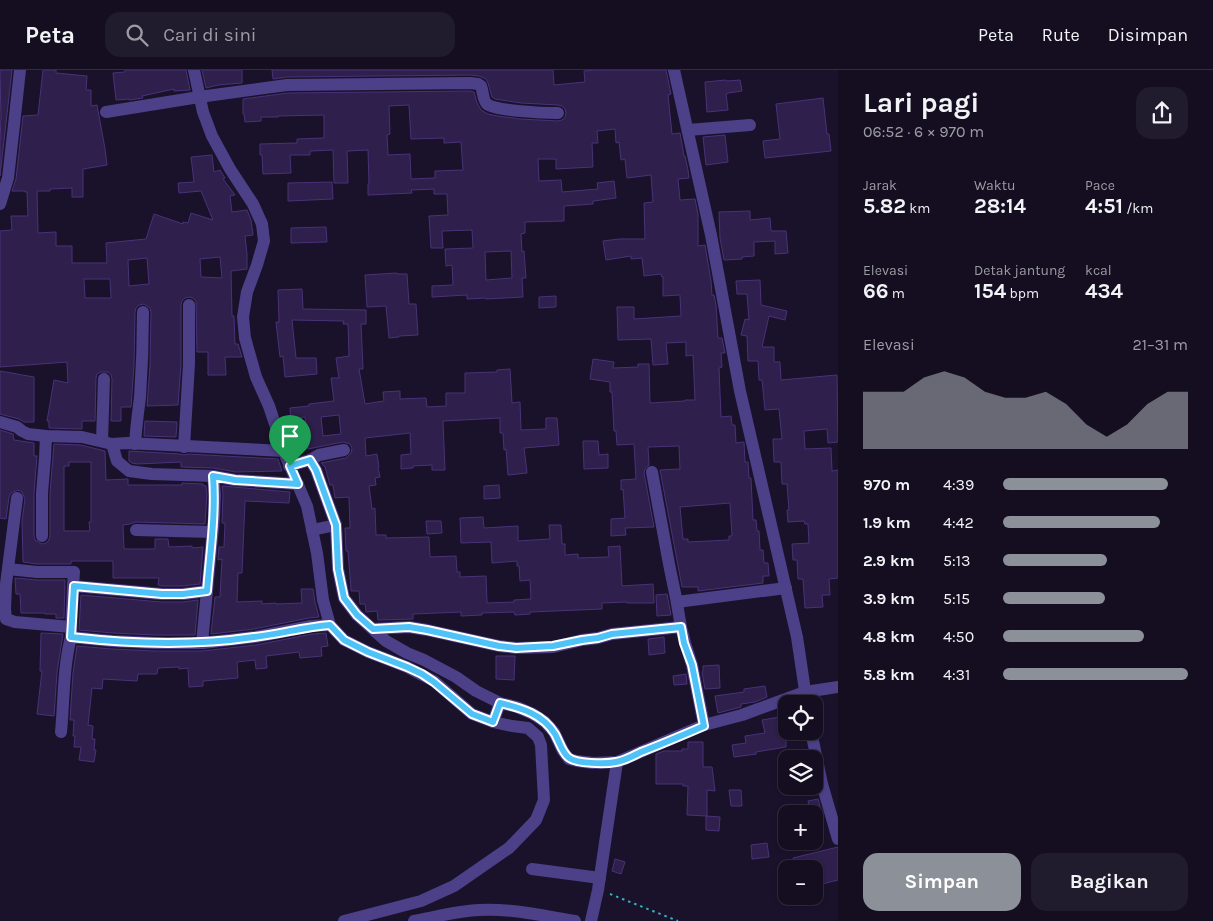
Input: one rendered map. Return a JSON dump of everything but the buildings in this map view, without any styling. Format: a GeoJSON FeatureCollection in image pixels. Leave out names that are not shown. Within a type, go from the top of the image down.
{"type":"FeatureCollection","features":[{"type":"Feature","properties":{"kind":"street"},"geometry":{"type":"LineString","coordinates":[[0,204],[8,178],[20,70]]}},
{"type":"Feature","properties":{"kind":"street"},"geometry":{"type":"LineString","coordinates":[[194,70],[203,112],[212,136],[230,169],[253,204],[264,230],[264,241],[247,292],[243,317],[245,338],[256,377],[269,406],[284,452],[307,506],[317,552],[323,600],[330,625],[344,640],[422,674],[472,714],[493,722],[528,728],[538,737],[541,745],[544,800],[536,820],[509,848],[454,886],[421,901],[344,921]]}},
{"type":"Feature","properties":{"kind":"street"},"geometry":{"type":"LineString","coordinates":[[674,70],[722,294],[740,391],[797,638],[806,695]]}},
{"type":"Feature","properties":{"kind":"street"},"geometry":{"type":"LineString","coordinates":[[106,112],[287,85],[470,83],[481,86],[485,102],[488,106],[507,110],[558,113]]}},
{"type":"Feature","properties":{"kind":"street"},"geometry":{"type":"LineString","coordinates":[[688,130],[750,125]]}},
{"type":"Feature","properties":{"kind":"street"},"geometry":{"type":"LineString","coordinates":[[184,447],[189,364],[189,305]]}},
{"type":"Feature","properties":{"kind":"street"},"geometry":{"type":"LineString","coordinates":[[135,444],[140,397],[143,312]]}},
{"type":"Feature","properties":{"kind":"street"},"geometry":{"type":"LineString","coordinates":[[104,379],[107,442],[117,460],[129,471],[298,484]]}},
{"type":"Feature","properties":{"kind":"street"},"geometry":{"type":"LineString","coordinates":[[0,422],[17,427],[28,434],[46,436],[82,437],[107,442],[135,444],[284,452]]}},
{"type":"Feature","properties":{"kind":"street"},"geometry":{"type":"LineString","coordinates":[[42,536],[42,493],[46,436]]}},
{"type":"Feature","properties":{"kind":"street"},"geometry":{"type":"LineString","coordinates":[[290,466],[319,455],[344,450]]}},
{"type":"Feature","properties":{"kind":"street"},"geometry":{"type":"LineString","coordinates":[[310,460],[316,470],[336,525],[338,569],[344,598],[357,615],[386,641],[407,653],[456,677],[476,692],[500,703],[525,710],[545,722],[554,732],[569,759],[593,763],[617,762],[704,726],[778,705]]}},
{"type":"Feature","properties":{"kind":"street"},"geometry":{"type":"LineString","coordinates":[[652,472],[684,643],[692,665],[704,726]]}},
{"type":"Feature","properties":{"kind":"street"},"geometry":{"type":"LineString","coordinates":[[202,643],[215,494],[213,476]]}},
{"type":"Feature","properties":{"kind":"street"},"geometry":{"type":"LineString","coordinates":[[17,498],[8,569],[3,584],[6,619],[112,642],[155,643],[202,643],[255,637],[311,626],[330,625]]}},
{"type":"Feature","properties":{"kind":"street"},"geometry":{"type":"LineString","coordinates":[[312,530],[336,525]]}},
{"type":"Feature","properties":{"kind":"street"},"geometry":{"type":"LineString","coordinates":[[136,530],[212,532]]}},
{"type":"Feature","properties":{"kind":"street"},"geometry":{"type":"LineString","coordinates":[[8,569],[37,572],[74,572],[62,732]]}},
{"type":"Feature","properties":{"kind":"street"},"geometry":{"type":"LineString","coordinates":[[74,586],[162,594],[207,591]]}},
{"type":"Feature","properties":{"kind":"street"},"geometry":{"type":"LineString","coordinates":[[677,602],[786,588]]}},
{"type":"Feature","properties":{"kind":"street"},"geometry":{"type":"LineString","coordinates":[[373,629],[409,627],[516,648],[553,646],[612,634],[681,627]]}},
{"type":"Feature","properties":{"kind":"street"},"geometry":{"type":"LineString","coordinates":[[816,695],[838,688]]}},
{"type":"Feature","properties":{"kind":"street"},"geometry":{"type":"LineString","coordinates":[[493,722],[500,703]]}},
{"type":"Feature","properties":{"kind":"street"},"geometry":{"type":"LineString","coordinates":[[813,740],[822,784],[838,839]]}},
{"type":"Feature","properties":{"kind":"street"},"geometry":{"type":"LineString","coordinates":[[591,921],[599,884],[617,762]]}},
{"type":"Feature","properties":{"kind":"street"},"geometry":{"type":"LineString","coordinates":[[532,869],[599,884]]}},
{"type":"Feature","properties":{"kind":"street"},"geometry":{"type":"LineString","coordinates":[[414,921],[480,910],[533,914],[575,921]]}},
{"type":"Feature","properties":{"kind":"path"},"geometry":{"type":"LineString","coordinates":[[599,884],[678,921]]}},
{"type":"Feature","properties":{"kind":"route"},"geometry":{"type":"LineString","coordinates":[[310,460],[316,470],[336,525],[338,569],[344,598],[357,615],[373,629],[409,627],[516,648],[553,646],[612,634],[681,627],[684,643],[692,665],[704,726],[617,762],[593,763],[577,761],[569,759],[554,732],[545,722],[533,714],[517,707],[500,703],[493,722],[472,714],[422,674],[344,640],[330,625],[311,626],[255,637],[202,643],[112,642],[71,637],[74,586],[162,594],[207,591],[214,517],[215,494],[213,476],[235,480],[298,484],[290,466],[310,460]]}}]}
